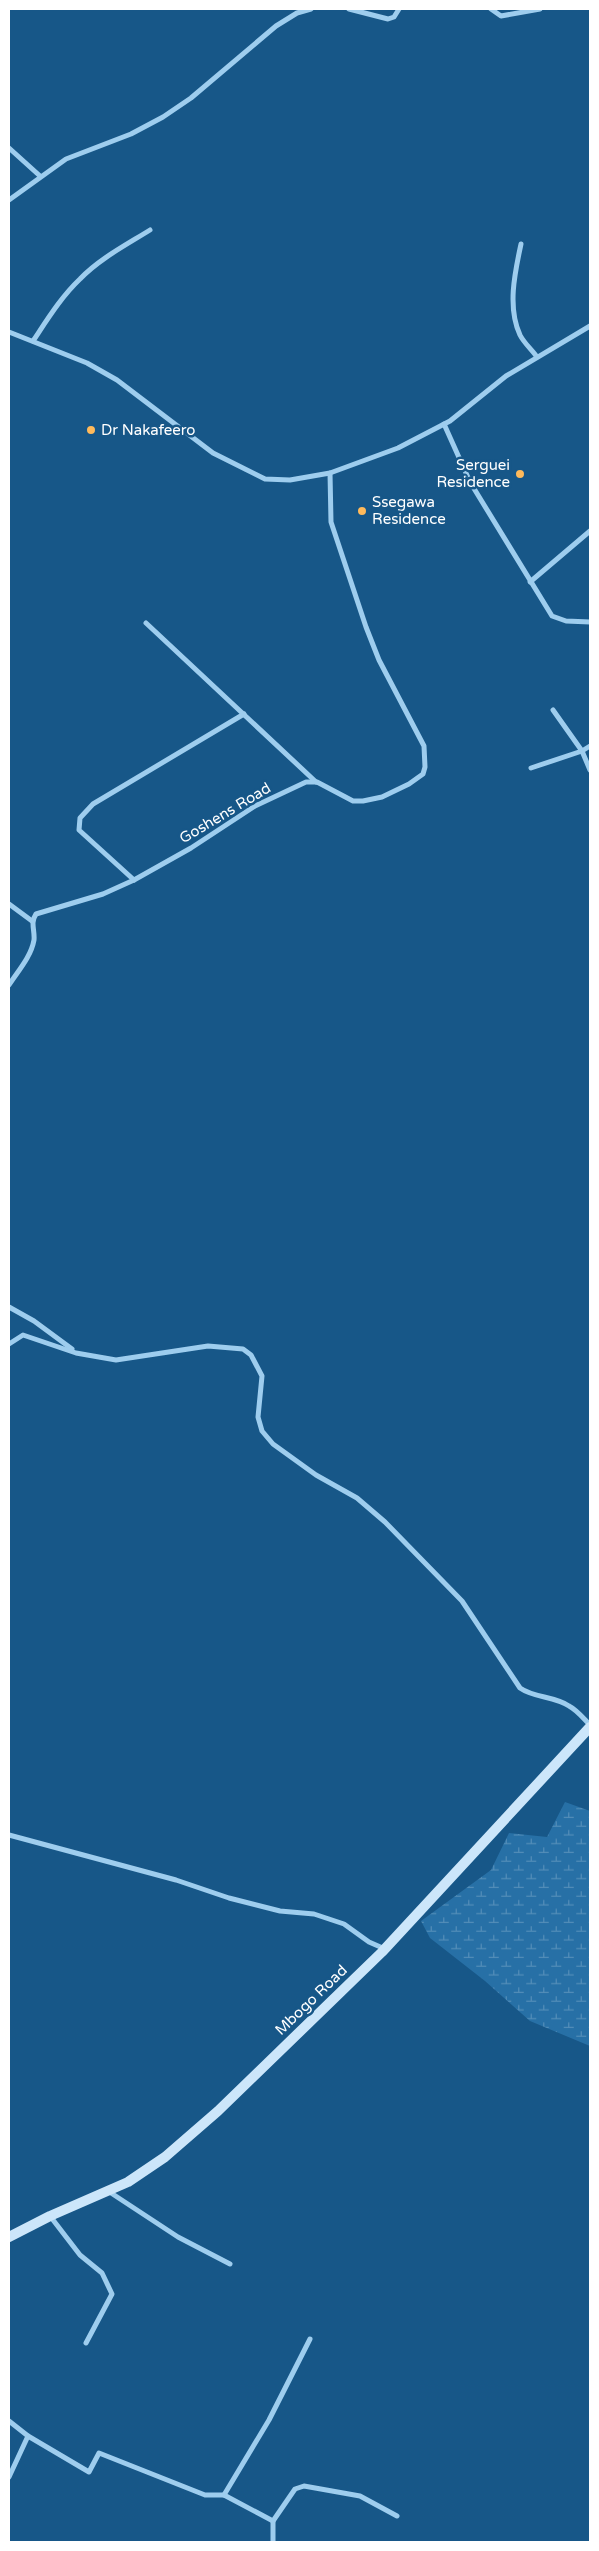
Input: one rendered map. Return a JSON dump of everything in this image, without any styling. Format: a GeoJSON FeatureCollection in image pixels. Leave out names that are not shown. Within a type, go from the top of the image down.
{"type":"FeatureCollection","features":[{"type":"Feature","properties":{"kind":"main road","name":"Mbogo Road"},"geometry":{"type":"LineString","coordinates":[[9,2237],[50,2216],[128,2182],[149,2168],[218,2111],[385,1949],[590,1726]]}},
{"type":"Feature","properties":{"kind":"street"},"geometry":{"type":"LineString","coordinates":[[9,200],[66,159],[131,134],[163,117],[191,98],[276,26],[297,13],[311,9]]}},
{"type":"Feature","properties":{"kind":"street"},"geometry":{"type":"LineString","coordinates":[[349,9],[388,19],[394,16],[399,9]]}},
{"type":"Feature","properties":{"kind":"street"},"geometry":{"type":"LineString","coordinates":[[491,9],[501,16],[540,9]]}},
{"type":"Feature","properties":{"kind":"street"},"geometry":{"type":"LineString","coordinates":[[9,148],[40,176]]}},
{"type":"Feature","properties":{"kind":"street"},"geometry":{"type":"LineString","coordinates":[[33,341],[53,311],[80,278],[150,230]]}},
{"type":"Feature","properties":{"kind":"street"},"geometry":{"type":"LineString","coordinates":[[521,244],[514,278],[514,306],[520,335],[537,357]]}},
{"type":"Feature","properties":{"kind":"street"},"geometry":{"type":"LineString","coordinates":[[9,332],[87,363],[117,380],[213,453],[265,479],[290,480],[330,473],[398,448],[444,424],[506,376],[590,326]]}},
{"type":"Feature","properties":{"kind":"street"},"geometry":{"type":"LineString","coordinates":[[444,424],[470,482],[552,616],[566,621],[590,622]]}},
{"type":"Feature","properties":{"kind":"street"},"geometry":{"type":"LineString","coordinates":[[146,623],[317,782],[353,801],[369,800],[382,797],[409,784],[423,774],[425,766],[424,746],[379,660],[331,522],[330,473]]}},
{"type":"Feature","properties":{"kind":"street"},"geometry":{"type":"LineString","coordinates":[[530,582],[590,531]]}},
{"type":"Feature","properties":{"kind":"street"},"geometry":{"type":"LineString","coordinates":[[553,710],[582,751],[590,770]]}},
{"type":"Feature","properties":{"kind":"street"},"geometry":{"type":"LineString","coordinates":[[134,880],[79,830],[80,818],[93,804],[244,714]]}},
{"type":"Feature","properties":{"kind":"street"},"geometry":{"type":"LineString","coordinates":[[531,768],[582,751],[590,746]]}},
{"type":"Feature","properties":{"kind":"street","name":"Goshens Road"},"geometry":{"type":"LineString","coordinates":[[32,921],[36,914],[103,894],[134,880],[192,848],[255,806],[306,782],[317,782]]}},
{"type":"Feature","properties":{"kind":"street"},"geometry":{"type":"LineString","coordinates":[[9,904],[32,921],[34,941],[27,959],[9,984]]}},
{"type":"Feature","properties":{"kind":"street"},"geometry":{"type":"LineString","coordinates":[[9,1307],[34,1321],[76,1352]]}},
{"type":"Feature","properties":{"kind":"street"},"geometry":{"type":"LineString","coordinates":[[9,1344],[23,1335],[76,1352],[116,1360],[208,1346],[243,1349],[252,1355],[262,1376],[258,1417],[262,1431],[273,1444],[316,1475],[357,1498],[385,1522],[462,1601],[520,1688],[528,1694],[545,1696],[570,1706],[590,1726]]}},
{"type":"Feature","properties":{"kind":"street"},"geometry":{"type":"LineString","coordinates":[[9,1835],[176,1880],[229,1898],[280,1911],[314,1914],[344,1924],[369,1942],[385,1949]]}},
{"type":"Feature","properties":{"kind":"street"},"geometry":{"type":"LineString","coordinates":[[107,2191],[178,2237],[230,2264]]}},
{"type":"Feature","properties":{"kind":"street"},"geometry":{"type":"LineString","coordinates":[[50,2216],[80,2255],[102,2273],[112,2294],[86,2342]]}},
{"type":"Feature","properties":{"kind":"street"},"geometry":{"type":"LineString","coordinates":[[224,2496],[269,2420],[310,2339]]}},
{"type":"Feature","properties":{"kind":"street"},"geometry":{"type":"LineString","coordinates":[[9,2421],[28,2436],[89,2472],[99,2454],[205,2495],[224,2496],[273,2521]]}},
{"type":"Feature","properties":{"kind":"street"},"geometry":{"type":"LineString","coordinates":[[9,2477],[28,2436]]}},
{"type":"Feature","properties":{"kind":"street"},"geometry":{"type":"LineString","coordinates":[[273,2542],[273,2521],[295,2489],[304,2486],[360,2496],[397,2516]]}},
{"type":"Feature","properties":{"kind":"green space"},"geometry":{"type":"Polygon","coordinates":[[[565,1802],[590,1811],[590,2046],[530,2021],[485,1981],[430,1938],[421,1921],[491,1870],[509,1833],[547,1837],[565,1802]]]}},
{"type":"Feature","properties":{"kind":"place","name":"Dr Nakafeero"},"geometry":{"type":"Point","coordinates":[91,430]}},
{"type":"Feature","properties":{"kind":"place","name":"Serguei Residence"},"geometry":{"type":"Point","coordinates":[520,474]}},
{"type":"Feature","properties":{"kind":"place","name":"Ssegawa Residence"},"geometry":{"type":"Point","coordinates":[362,511]}}]}
